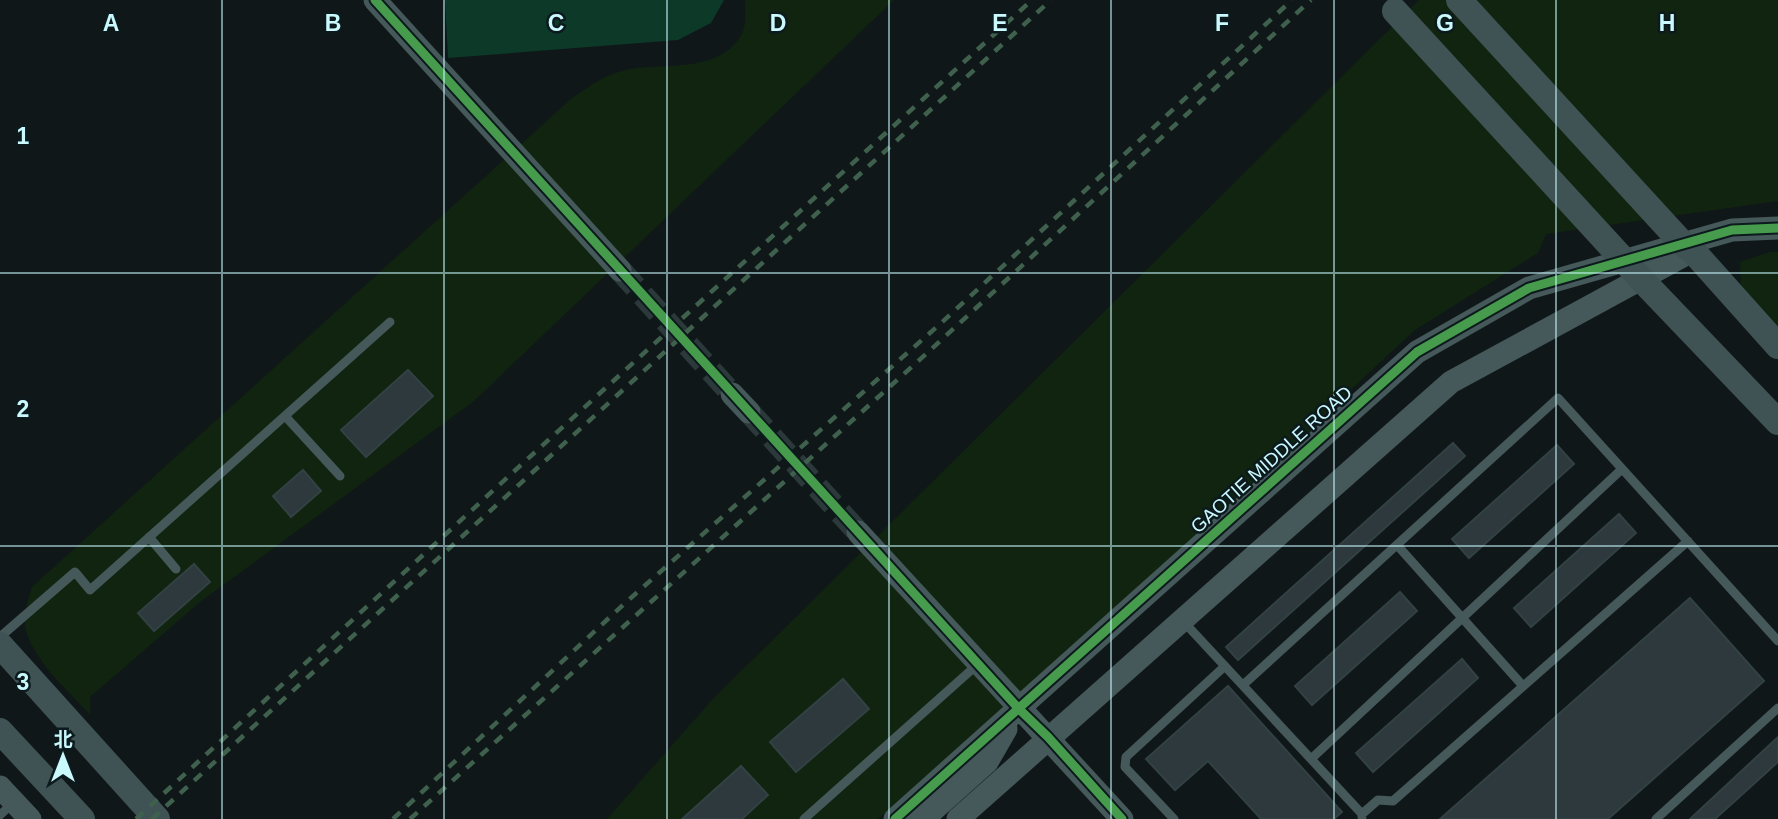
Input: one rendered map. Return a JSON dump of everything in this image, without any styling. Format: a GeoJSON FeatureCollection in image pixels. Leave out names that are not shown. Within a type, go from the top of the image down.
{"type":"FeatureCollection","features":[{"type":"Feature","properties":{"kind":"main road"},"geometry":{"type":"LineString","coordinates":[[1459,0],[1778,346]]}},
{"type":"Feature","properties":{"kind":"main road"},"geometry":{"type":"LineString","coordinates":[[1395,11],[1633,270],[1778,422]]}},
{"type":"Feature","properties":{"kind":"main road"},"geometry":{"type":"LineString","coordinates":[[0,645],[157,819]]}},
{"type":"Feature","properties":{"kind":"main road"},"geometry":{"type":"LineString","coordinates":[[0,731],[82,819]]}},
{"type":"Feature","properties":{"kind":"street"},"geometry":{"type":"LineString","coordinates":[[375,0],[620,270]]}},
{"type":"Feature","properties":{"kind":"street","name":"GAOTIE MIDDLE ROAD"},"geometry":{"type":"LineString","coordinates":[[958,819],[1451,382],[1633,270],[1732,230],[1778,228]]}},
{"type":"Feature","properties":{"kind":"street","name":"GAOTIE MIDDLE ROAD"},"geometry":{"type":"LineString","coordinates":[[895,819],[1417,352],[1529,288],[1633,270]]}},
{"type":"Feature","properties":{"kind":"street"},"geometry":{"type":"LineString","coordinates":[[732,394],[749,412]]}},
{"type":"Feature","properties":{"kind":"street"},"geometry":{"type":"LineString","coordinates":[[859,532],[1122,819]]}},
{"type":"Feature","properties":{"kind":"street","name":"GAOTIE MIDDLE ROAD"},"geometry":{"type":"LineString","coordinates":[[923,819],[987,762],[1019,709]]}},
{"type":"Feature","properties":{"kind":"lane"},"geometry":{"type":"LineString","coordinates":[[0,637],[75,572],[90,590],[390,322]]}},
{"type":"Feature","properties":{"kind":"lane"},"geometry":{"type":"LineString","coordinates":[[1243,685],[1558,398],[1778,641]]}},
{"type":"Feature","properties":{"kind":"lane"},"geometry":{"type":"LineString","coordinates":[[285,416],[340,476]]}},
{"type":"Feature","properties":{"kind":"lane"},"geometry":{"type":"LineString","coordinates":[[1311,759],[1622,469]]}},
{"type":"Feature","properties":{"kind":"lane"},"geometry":{"type":"LineString","coordinates":[[149,537],[176,569]]}},
{"type":"Feature","properties":{"kind":"lane"},"geometry":{"type":"LineString","coordinates":[[1182,620],[1362,816],[1378,800],[1393,801],[1688,541]]}},
{"type":"Feature","properties":{"kind":"lane"},"geometry":{"type":"LineString","coordinates":[[1397,545],[1523,686]]}},
{"type":"Feature","properties":{"kind":"lane"},"geometry":{"type":"LineString","coordinates":[[804,819],[978,663]]}},
{"type":"Feature","properties":{"kind":"lane"},"geometry":{"type":"LineString","coordinates":[[1174,819],[1125,767],[1126,757],[1225,666]]}},
{"type":"Feature","properties":{"kind":"lane"},"geometry":{"type":"LineString","coordinates":[[1657,819],[1778,708]]}},
{"type":"Feature","properties":{"kind":"shaded area"},"geometry":{"type":"Polygon","coordinates":[[[445,0],[724,0],[711,23],[678,40],[448,58],[445,0]]]}},
{"type":"Feature","properties":{"kind":"shaded area"},"geometry":{"type":"Polygon","coordinates":[[[745,0],[894,0],[474,401],[200,602],[90,697],[90,715],[54,676],[31,643],[25,620],[32,587],[572,98],[599,80],[622,71],[689,64],[718,56],[730,48],[744,29],[745,0]]]}},
{"type":"Feature","properties":{"kind":"shaded area"},"geometry":{"type":"Polygon","coordinates":[[[1419,0],[1778,0],[1778,201],[1546,234],[1538,253],[1415,330],[1343,397],[1319,431],[878,819],[607,819],[711,701],[1419,0]]]}},
{"type":"Feature","properties":{"kind":"shaded area"},"geometry":{"type":"Polygon","coordinates":[[[1778,252],[1778,333],[1741,292],[1740,262],[1778,252]]]}},
{"type":"Feature","properties":{"kind":"building"},"geometry":{"type":"Polygon","coordinates":[[[408,370],[433,396],[366,457],[341,430],[408,370]]]}},
{"type":"Feature","properties":{"kind":"building"},"geometry":{"type":"Polygon","coordinates":[[[1453,443],[1465,456],[1238,660],[1226,647],[1453,443]]]}},
{"type":"Feature","properties":{"kind":"building"},"geometry":{"type":"Polygon","coordinates":[[[1557,445],[1574,464],[1469,558],[1452,539],[1557,445]]]}},
{"type":"Feature","properties":{"kind":"building"},"geometry":{"type":"Polygon","coordinates":[[[303,470],[321,491],[291,517],[273,496],[303,470]]]}},
{"type":"Feature","properties":{"kind":"building"},"geometry":{"type":"Polygon","coordinates":[[[1619,514],[1636,533],[1531,627],[1514,608],[1619,514]]]}},
{"type":"Feature","properties":{"kind":"building"},"geometry":{"type":"Polygon","coordinates":[[[194,564],[210,582],[154,631],[138,613],[194,564]]]}},
{"type":"Feature","properties":{"kind":"building"},"geometry":{"type":"Polygon","coordinates":[[[1400,592],[1417,611],[1312,705],[1295,686],[1400,592]]]}},
{"type":"Feature","properties":{"kind":"building"},"geometry":{"type":"Polygon","coordinates":[[[1690,598],[1764,681],[1608,819],[1440,819],[1690,598]]]}},
{"type":"Feature","properties":{"kind":"building"},"geometry":{"type":"Polygon","coordinates":[[[1462,659],[1478,678],[1373,772],[1356,753],[1462,659]]]}},
{"type":"Feature","properties":{"kind":"building"},"geometry":{"type":"Polygon","coordinates":[[[843,679],[869,709],[796,772],[770,742],[843,679]]]}},
{"type":"Feature","properties":{"kind":"building"},"geometry":{"type":"Polygon","coordinates":[[[1228,686],[1342,812],[1334,819],[1261,819],[1208,761],[1175,790],[1146,759],[1228,686]]]}},
{"type":"Feature","properties":{"kind":"building"},"geometry":{"type":"Polygon","coordinates":[[[1778,737],[1778,762],[1715,819],[1690,819],[1778,737]]]}},
{"type":"Feature","properties":{"kind":"building"},"geometry":{"type":"Polygon","coordinates":[[[741,766],[768,795],[742,819],[682,819],[741,766]]]}},
{"type":"Feature","properties":{"kind":"tunnel"},"geometry":{"type":"LineString","coordinates":[[620,270],[732,394]]}},
{"type":"Feature","properties":{"kind":"tunnel"},"geometry":{"type":"LineString","coordinates":[[749,412],[858,532]]}},
{"type":"Feature","properties":{"kind":"railway"},"geometry":{"type":"LineString","coordinates":[[136,819],[1032,0]]}},
{"type":"Feature","properties":{"kind":"railway"},"geometry":{"type":"LineString","coordinates":[[152,819],[1051,0]]}},
{"type":"Feature","properties":{"kind":"railway"},"geometry":{"type":"LineString","coordinates":[[393,819],[624,604],[940,324],[1292,0]]}},
{"type":"Feature","properties":{"kind":"railway"},"geometry":{"type":"LineString","coordinates":[[410,819],[926,354],[1311,0]]}},
{"type":"Feature","properties":{"kind":"cycle path"},"geometry":{"type":"LineString","coordinates":[[375,0],[1122,819]]}},
{"type":"Feature","properties":{"kind":"cycle path"},"geometry":{"type":"LineString","coordinates":[[895,819],[1417,352],[1529,288],[1732,230],[1778,228]]}}]}
